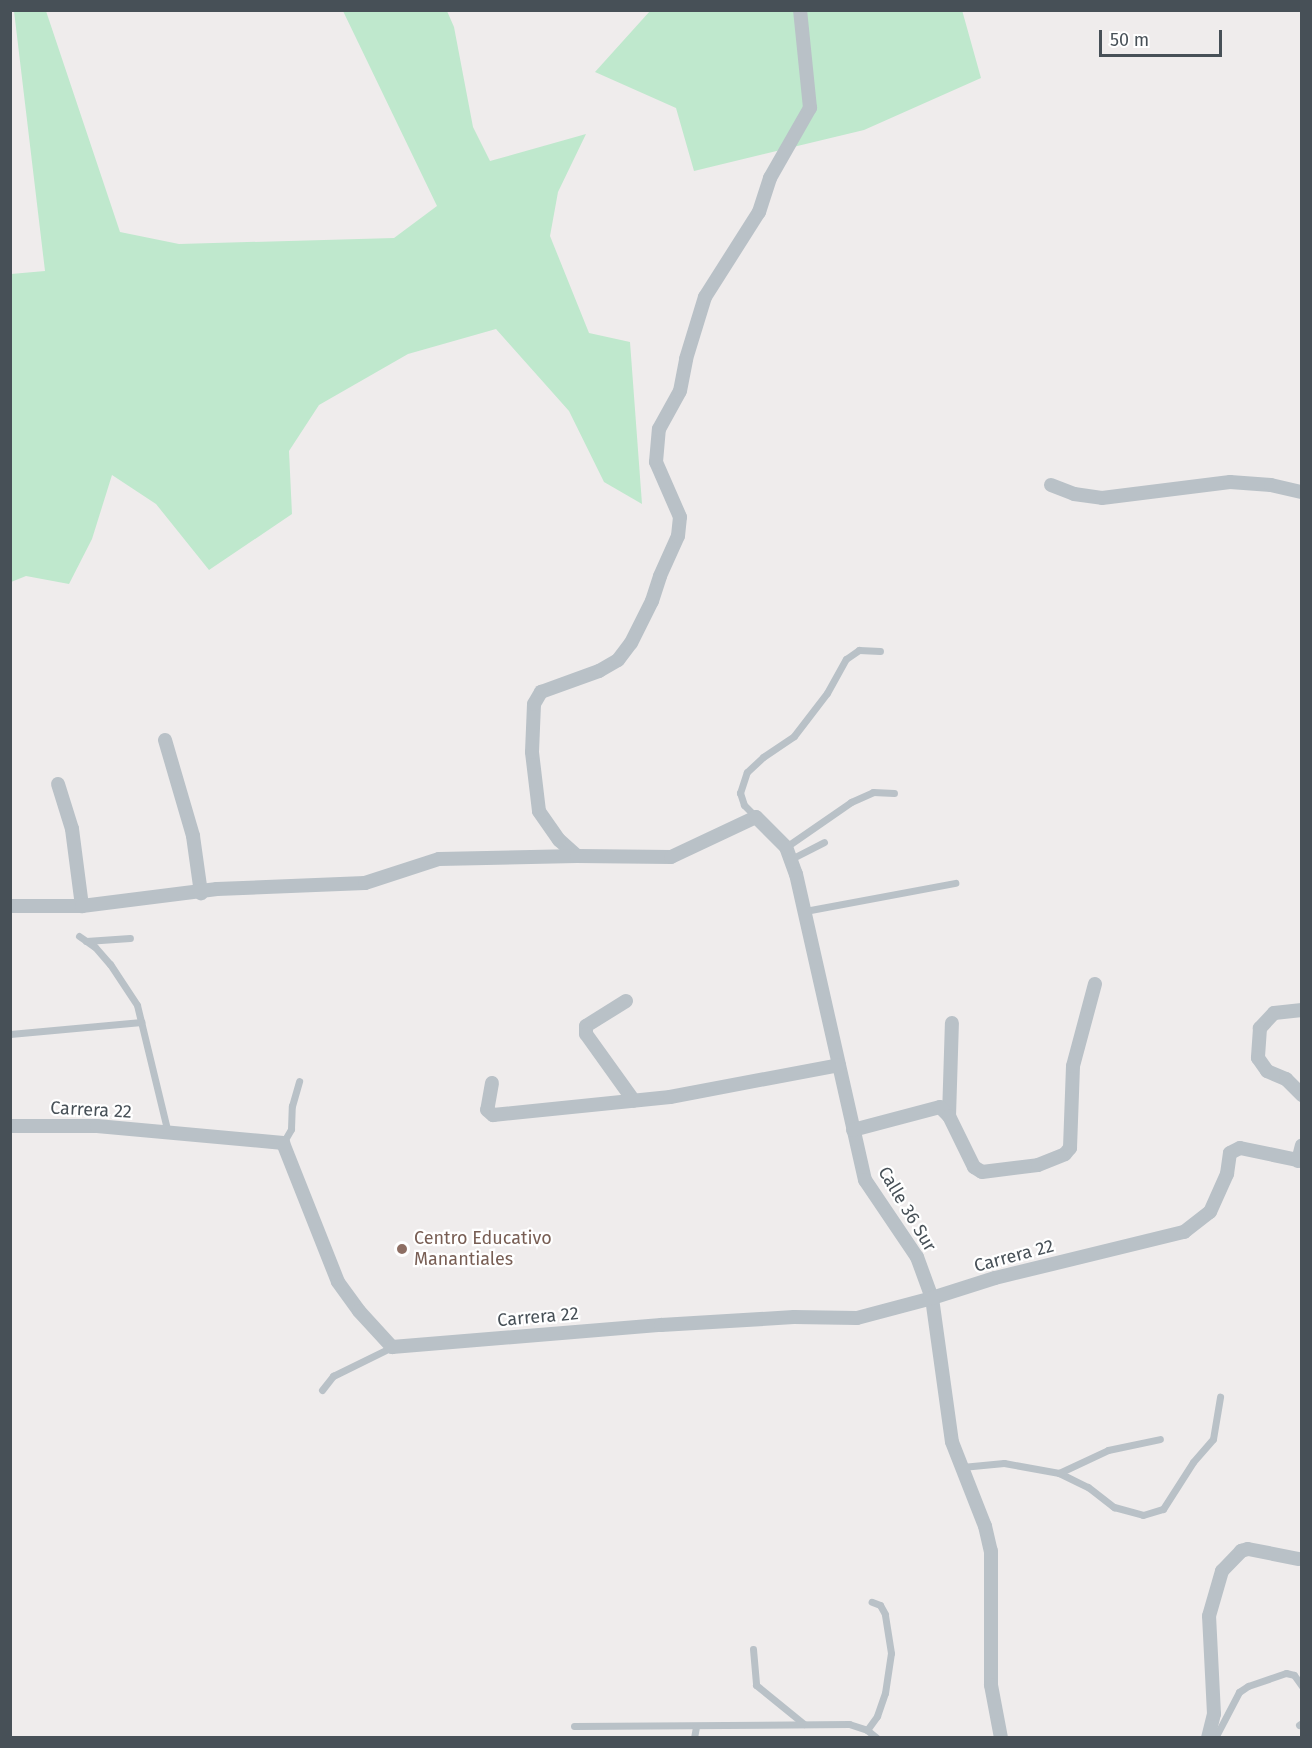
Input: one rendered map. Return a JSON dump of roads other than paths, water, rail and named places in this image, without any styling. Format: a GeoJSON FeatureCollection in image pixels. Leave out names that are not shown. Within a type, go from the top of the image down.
{"type":"FeatureCollection","features":[{"type":"Feature","properties":{"kind":"street"},"geometry":{"type":"LineString","coordinates":[[578,856],[559,840],[539,811],[532,752],[534,704],[542,692],[599,671],[618,660],[631,642],[652,601],[660,576],[678,536],[680,517],[657,462],[659,429],[680,391],[686,359],[705,297],[759,212],[770,178],[810,108],[800,10]]}},
{"type":"Feature","properties":{"kind":"street"},"geometry":{"type":"LineString","coordinates":[[1051,485],[1074,494],[1102,498],[1230,482],[1271,485],[1302,492]]}},
{"type":"Feature","properties":{"kind":"street"},"geometry":{"type":"LineString","coordinates":[[165,740],[193,836],[201,893]]}},
{"type":"Feature","properties":{"kind":"street"},"geometry":{"type":"LineString","coordinates":[[58,784],[72,829],[81,906]]}},
{"type":"Feature","properties":{"kind":"street"},"geometry":{"type":"LineString","coordinates":[[10,906],[81,906],[217,890],[365,883],[439,859],[578,856],[671,857],[756,817]]}},
{"type":"Feature","properties":{"kind":"street","name":"Calle 36 Sur"},"geometry":{"type":"LineString","coordinates":[[756,817],[788,853],[805,910],[866,1180],[917,1257],[932,1298],[952,1442],[985,1526],[991,1551],[991,1685],[1001,1737]]}},
{"type":"Feature","properties":{"kind":"street"},"geometry":{"type":"LineString","coordinates":[[853,1130],[940,1107],[949,1116],[974,1167],[982,1172],[1038,1165],[1065,1154],[1070,1148],[1074,1066],[1095,984]]}},
{"type":"Feature","properties":{"kind":"street"},"geometry":{"type":"LineString","coordinates":[[626,1001],[586,1026],[586,1034],[634,1101]]}},
{"type":"Feature","properties":{"kind":"street"},"geometry":{"type":"LineString","coordinates":[[1302,1010],[1274,1013],[1260,1028],[1258,1058],[1267,1071],[1286,1079],[1302,1095]]}},
{"type":"Feature","properties":{"kind":"street"},"geometry":{"type":"LineString","coordinates":[[949,1116],[952,1023]]}},
{"type":"Feature","properties":{"kind":"street"},"geometry":{"type":"LineString","coordinates":[[492,1083],[488,1110],[492,1115],[670,1097],[839,1065]]}},
{"type":"Feature","properties":{"kind":"street","name":"Carrera 22"},"geometry":{"type":"LineString","coordinates":[[10,1126],[97,1126],[283,1143]]}},
{"type":"Feature","properties":{"kind":"street"},"geometry":{"type":"LineString","coordinates":[[283,1143],[338,1281],[359,1311],[392,1347]]}},
{"type":"Feature","properties":{"kind":"street"},"geometry":{"type":"LineString","coordinates":[[1300,1161],[1302,1144]]}},
{"type":"Feature","properties":{"kind":"street","name":"Carrera 22"},"geometry":{"type":"LineString","coordinates":[[392,1347],[794,1317],[857,1318],[995,1278],[1184,1232],[1210,1212],[1227,1174],[1230,1153],[1240,1148],[1300,1161]]}},
{"type":"Feature","properties":{"kind":"street"},"geometry":{"type":"LineString","coordinates":[[1208,1737],[1214,1714],[1209,1616],[1222,1571],[1241,1551],[1248,1549],[1299,1559]]}},
{"type":"Feature","properties":{"kind":"lane"},"geometry":{"type":"LineString","coordinates":[[756,817],[744,805],[740,793],[747,772],[763,757],[794,736],[826,693],[846,659],[859,650],[880,651]]}},
{"type":"Feature","properties":{"kind":"lane"},"geometry":{"type":"LineString","coordinates":[[788,853],[851,802],[873,792],[894,793]]}},
{"type":"Feature","properties":{"kind":"lane"},"geometry":{"type":"LineString","coordinates":[[788,853],[824,842]]}},
{"type":"Feature","properties":{"kind":"lane"},"geometry":{"type":"LineString","coordinates":[[805,910],[955,883]]}},
{"type":"Feature","properties":{"kind":"lane"},"geometry":{"type":"LineString","coordinates":[[130,938],[83,938],[95,947],[137,1005],[168,1133]]}},
{"type":"Feature","properties":{"kind":"lane"},"geometry":{"type":"LineString","coordinates":[[10,1034],[141,1022]]}},
{"type":"Feature","properties":{"kind":"lane"},"geometry":{"type":"LineString","coordinates":[[283,1143],[291,1129],[292,1106],[299,1081]]}},
{"type":"Feature","properties":{"kind":"lane"},"geometry":{"type":"LineString","coordinates":[[322,1390],[333,1376],[392,1347]]}},
{"type":"Feature","properties":{"kind":"lane"},"geometry":{"type":"LineString","coordinates":[[961,1467],[1004,1463],[1059,1473],[1088,1487],[1114,1507],[1143,1515],[1162,1509],[1193,1462],[1213,1439],[1220,1397]]}},
{"type":"Feature","properties":{"kind":"lane"},"geometry":{"type":"LineString","coordinates":[[1059,1473],[1108,1450],[1160,1439]]}},
{"type":"Feature","properties":{"kind":"lane"},"geometry":{"type":"LineString","coordinates":[[867,1730],[877,1716],[885,1694],[891,1653],[885,1614],[880,1605],[872,1602]]}},
{"type":"Feature","properties":{"kind":"lane"},"geometry":{"type":"LineString","coordinates":[[753,1649],[756,1685],[804,1724]]}},
{"type":"Feature","properties":{"kind":"lane"},"geometry":{"type":"LineString","coordinates":[[1215,1737],[1239,1692],[1248,1686],[1286,1673],[1294,1675],[1302,1686]]}},
{"type":"Feature","properties":{"kind":"lane"},"geometry":{"type":"LineString","coordinates":[[574,1726],[696,1727],[849,1724],[867,1730],[877,1737]]}},
{"type":"Feature","properties":{"kind":"lane"},"geometry":{"type":"LineString","coordinates":[[693,1737],[696,1727]]}},
{"type":"Feature","properties":{"kind":"place","name":"Centro Educativo Manantiales"},"geometry":{"type":"Point","coordinates":[402,1249]}}]}
